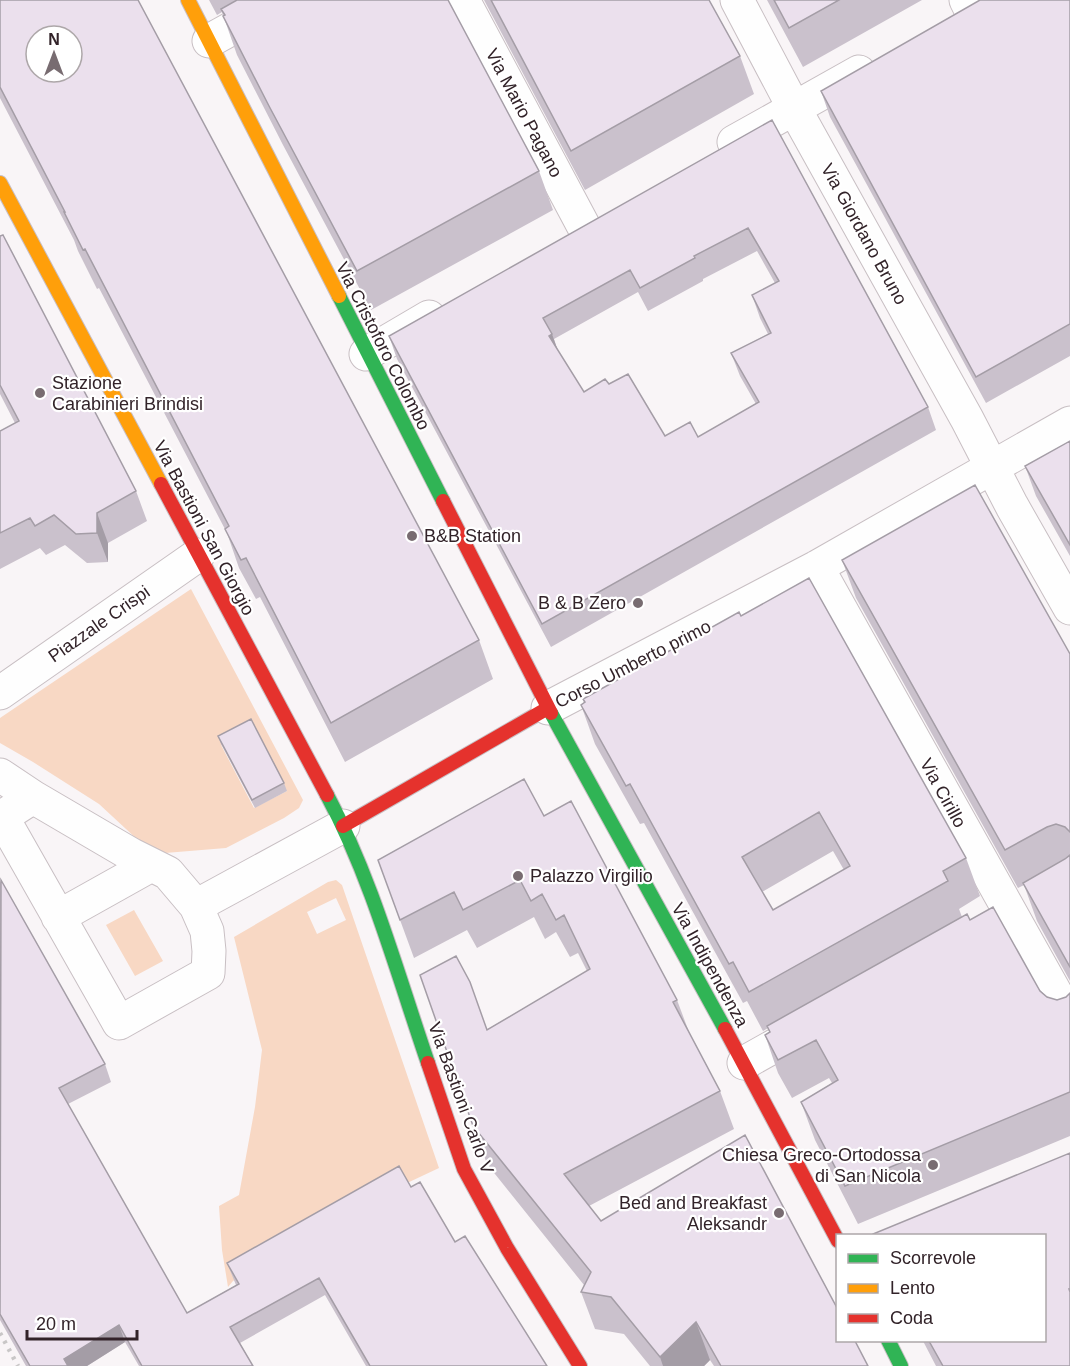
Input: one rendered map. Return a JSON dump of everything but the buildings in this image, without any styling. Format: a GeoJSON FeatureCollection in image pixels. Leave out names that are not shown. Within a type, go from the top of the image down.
{"type":"FeatureCollection","features":[{"type":"Feature","properties":{"kind":"street","name":"Via Cristoforo Colombo"},"geometry":{"type":"LineString","coordinates":[[188,0],[548,708]]}},
{"type":"Feature","properties":{"kind":"street"},"geometry":{"type":"LineString","coordinates":[[209,41],[283,0]]}},
{"type":"Feature","properties":{"kind":"street","name":"Via Mario Pagano"},"geometry":{"type":"LineString","coordinates":[[463,0],[594,221],[554,244]]}},
{"type":"Feature","properties":{"kind":"street","name":"Via Giordano Bruno"},"geometry":{"type":"LineString","coordinates":[[737,0],[794,108],[1070,608]]}},
{"type":"Feature","properties":{"kind":"street"},"geometry":{"type":"LineString","coordinates":[[707,157],[887,57]]}},
{"type":"Feature","properties":{"kind":"street","name":"Via Bastioni San Giorgio"},"geometry":{"type":"LineString","coordinates":[[0,183],[343,826]]}},
{"type":"Feature","properties":{"kind":"street"},"geometry":{"type":"LineString","coordinates":[[366,354],[453,303]]}},
{"type":"Feature","properties":{"kind":"street","name":"Corso Umberto primo"},"geometry":{"type":"LineString","coordinates":[[196,906],[343,826],[548,708],[817,567],[1070,423]]}},
{"type":"Feature","properties":{"kind":"street","name":"Piazzale Crispi"},"geometry":{"type":"LineString","coordinates":[[0,693],[198,555]]}},
{"type":"Feature","properties":{"kind":"street","name":"Via Cirillo"},"geometry":{"type":"LineString","coordinates":[[817,567],[998,921],[1070,1019]]}},
{"type":"Feature","properties":{"kind":"street","name":"Via Indipendenza"},"geometry":{"type":"LineString","coordinates":[[548,708],[744,1063],[836,1239]]}},
{"type":"Feature","properties":{"kind":"street"},"geometry":{"type":"LineString","coordinates":[[0,775],[33,797],[168,873],[196,906],[207,931],[208,973],[119,1023],[2,817],[33,797]]}},
{"type":"Feature","properties":{"kind":"street","name":"Via Bastioni Carlo V"},"geometry":{"type":"LineString","coordinates":[[343,826],[363,872],[464,1169],[507,1248],[580,1366]]}},
{"type":"Feature","properties":{"kind":"street"},"geometry":{"type":"LineString","coordinates":[[58,917],[152,865]]}},
{"type":"Feature","properties":{"kind":"street"},"geometry":{"type":"LineString","coordinates":[[998,921],[1040,897]]}},
{"type":"Feature","properties":{"kind":"street"},"geometry":{"type":"LineString","coordinates":[[744,1063],[838,1010]]}},
{"type":"Feature","properties":{"kind":"street"},"geometry":{"type":"LineString","coordinates":[[889,1342],[901,1366]]}},
{"type":"Feature","properties":{"kind":"shaded area"},"geometry":{"type":"Polygon","coordinates":[[[191,589],[303,800],[299,808],[284,818],[226,848],[153,854],[99,804],[0,743],[0,718],[191,589]],[[221,745],[254,808],[287,791],[221,745]]]}},
{"type":"Feature","properties":{"kind":"shaded area"},"geometry":{"type":"Polygon","coordinates":[[[336,880],[342,885],[439,1168],[405,1184],[233,1281],[228,1287],[222,1250],[219,1206],[239,1195],[255,1107],[262,1050],[234,937],[328,882],[336,880]],[[336,898],[307,912],[317,934],[346,920],[336,898]]]}},
{"type":"Feature","properties":{"kind":"shaded area"},"geometry":{"type":"Polygon","coordinates":[[[134,910],[163,961],[135,976],[106,925],[134,910]]]}},
{"type":"Feature","properties":{"kind":"railway"},"geometry":{"type":"LineString","coordinates":[[0,1333],[18,1366]]}},
{"type":"Feature","properties":{"kind":"traffic: fast"},"geometry":{"type":"LineString","coordinates":[[339,296],[443,501]]}},
{"type":"Feature","properties":{"kind":"traffic: fast"},"geometry":{"type":"LineString","coordinates":[[551,713],[725,1029]]}},
{"type":"Feature","properties":{"kind":"traffic: fast"},"geometry":{"type":"LineString","coordinates":[[327,795],[371,893],[428,1063]]}},
{"type":"Feature","properties":{"kind":"traffic: fast"},"geometry":{"type":"LineString","coordinates":[[889,1342],[901,1366]]}},
{"type":"Feature","properties":{"kind":"traffic: slow"},"geometry":{"type":"LineString","coordinates":[[188,0],[339,296]]}},
{"type":"Feature","properties":{"kind":"traffic: slow"},"geometry":{"type":"LineString","coordinates":[[0,183],[161,484]]}},
{"type":"Feature","properties":{"kind":"traffic: jam"},"geometry":{"type":"LineString","coordinates":[[161,484],[327,795]]}},
{"type":"Feature","properties":{"kind":"traffic: jam"},"geometry":{"type":"LineString","coordinates":[[443,501],[551,713]]}},
{"type":"Feature","properties":{"kind":"traffic: jam"},"geometry":{"type":"LineString","coordinates":[[343,826],[548,708]]}},
{"type":"Feature","properties":{"kind":"traffic: jam"},"geometry":{"type":"LineString","coordinates":[[725,1029],[836,1237]]}},
{"type":"Feature","properties":{"kind":"traffic: jam"},"geometry":{"type":"LineString","coordinates":[[428,1063],[464,1169],[507,1248],[580,1366]]}},
{"type":"Feature","properties":{"kind":"place","name":"Stazione Carabinieri Brindisi"},"geometry":{"type":"Point","coordinates":[40,393]}},
{"type":"Feature","properties":{"kind":"place","name":"B&B Station"},"geometry":{"type":"Point","coordinates":[412,536]}},
{"type":"Feature","properties":{"kind":"place","name":"B & B Zero"},"geometry":{"type":"Point","coordinates":[638,603]}},
{"type":"Feature","properties":{"kind":"place","name":"Palazzo Virgilio"},"geometry":{"type":"Point","coordinates":[518,876]}},
{"type":"Feature","properties":{"kind":"place","name":"Chiesa Greco-Ortodossa di San Nicola"},"geometry":{"type":"Point","coordinates":[933,1165]}},
{"type":"Feature","properties":{"kind":"place","name":"Bed and Breakfast Aleksandr"},"geometry":{"type":"Point","coordinates":[779,1213]}}]}
